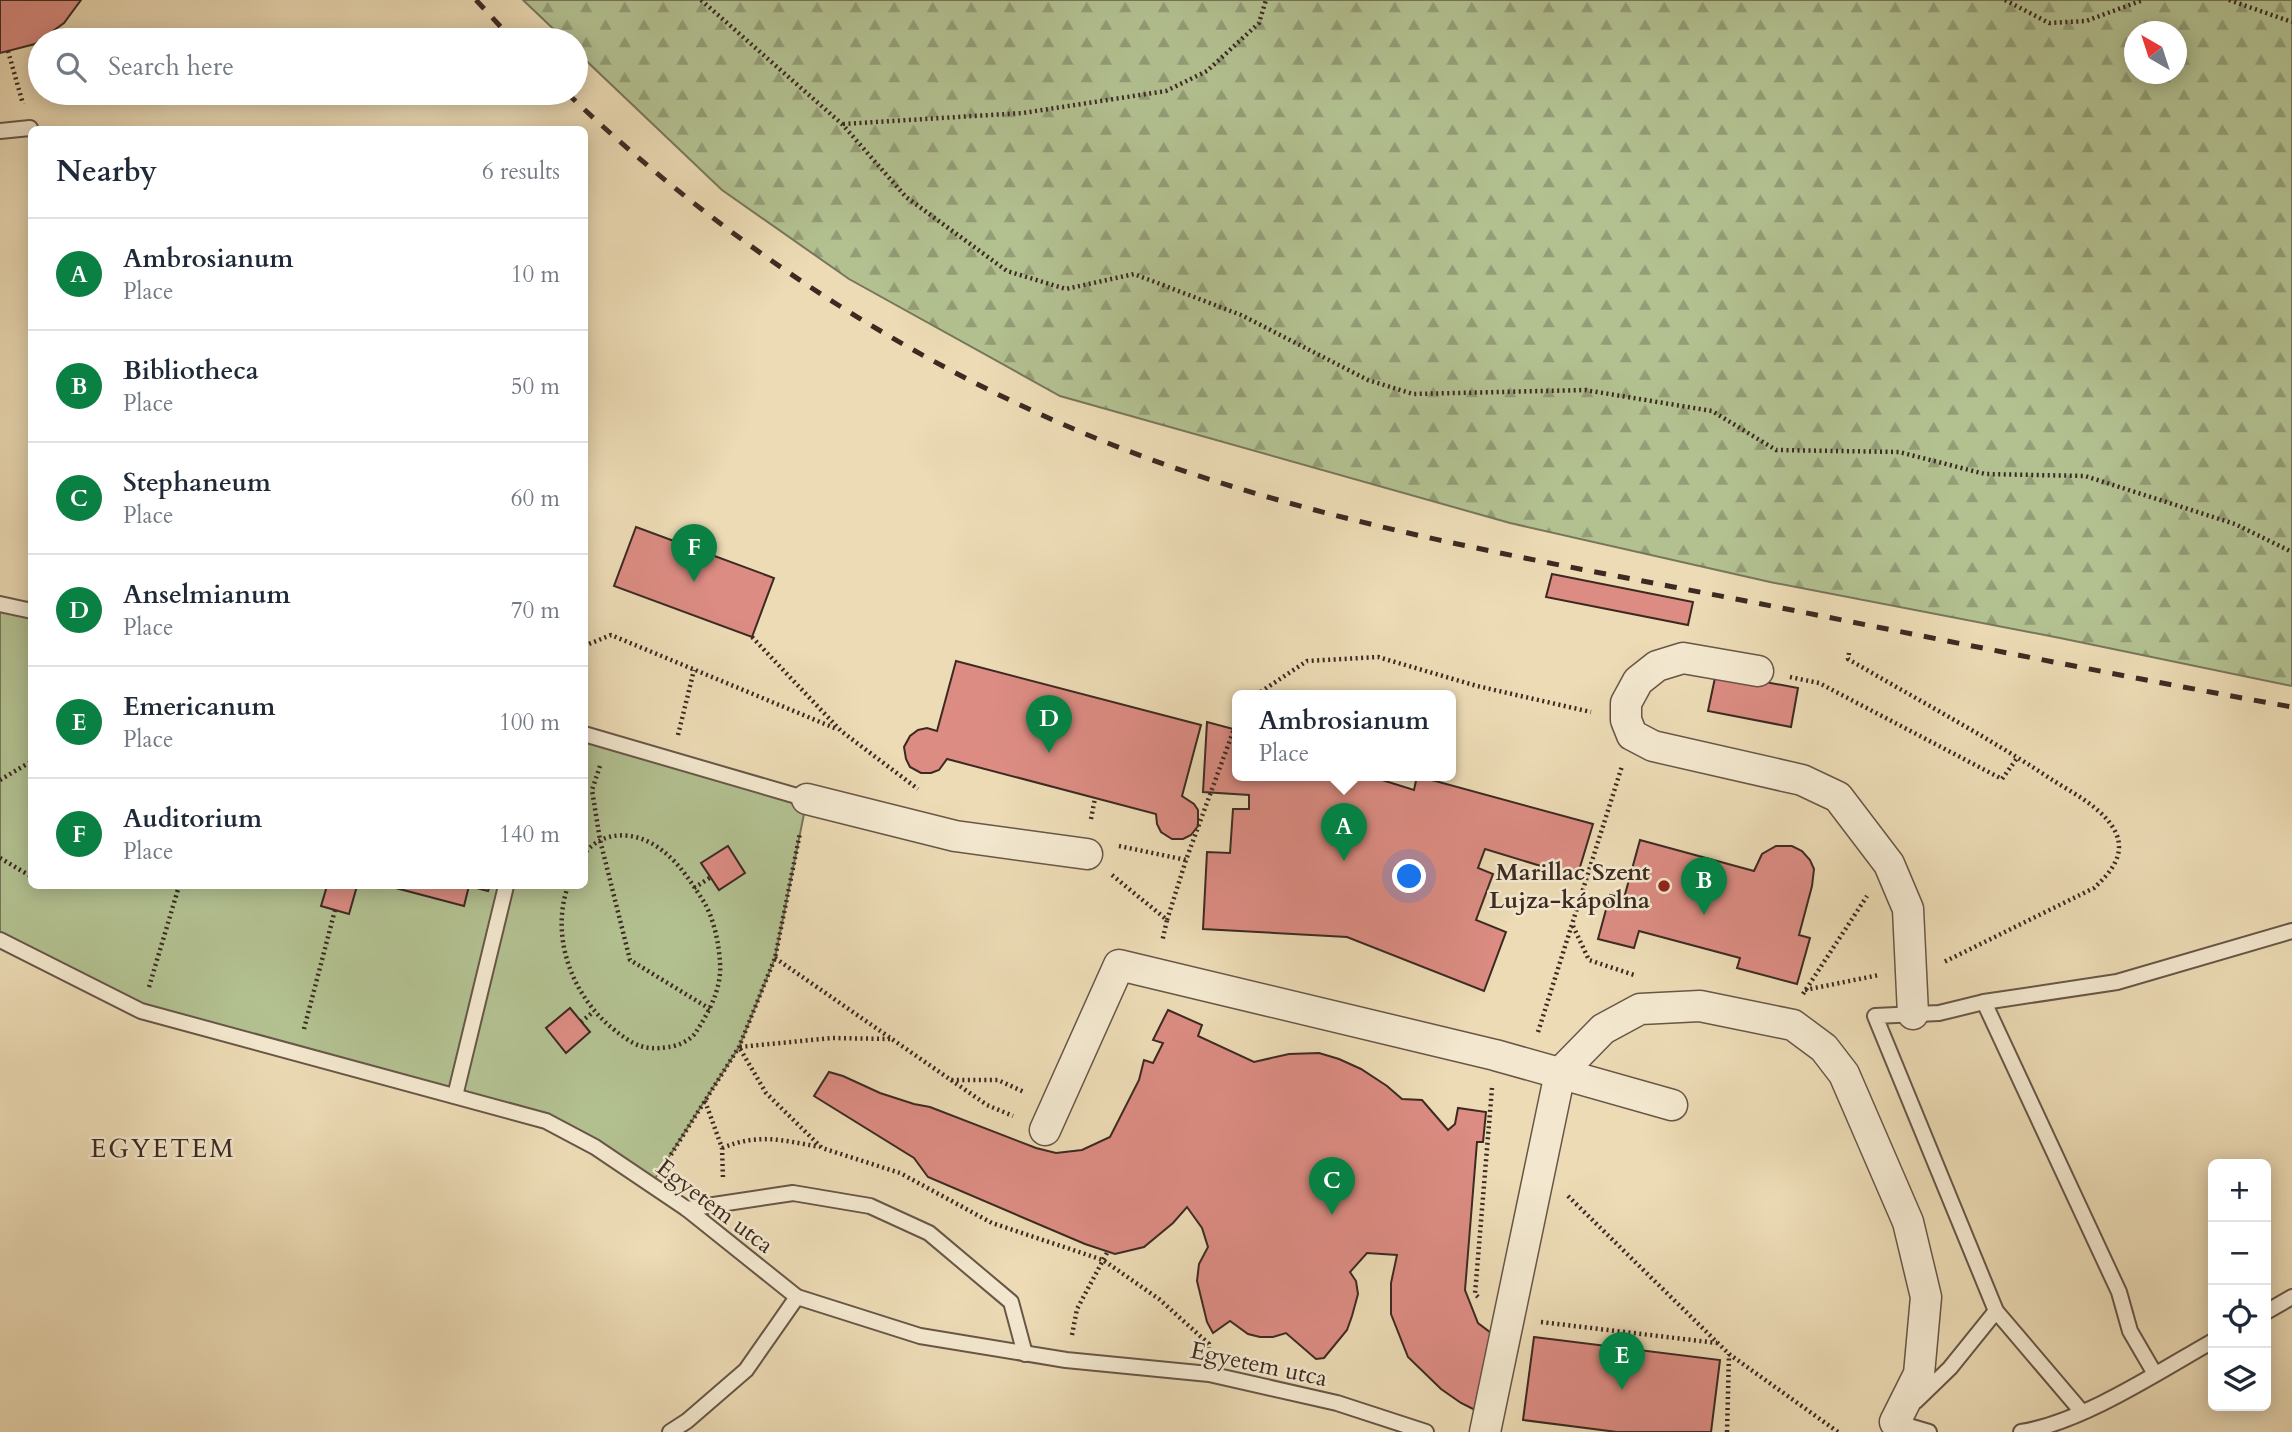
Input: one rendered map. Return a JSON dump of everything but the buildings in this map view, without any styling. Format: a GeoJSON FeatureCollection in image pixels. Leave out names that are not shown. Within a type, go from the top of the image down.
{"type":"FeatureCollection","features":[{"type":"Feature","properties":{"kind":"street"},"geometry":{"type":"LineString","coordinates":[[1758,671],[1683,658],[1657,666],[1638,681],[1626,703],[1629,727],[1653,746],[1802,780],[1838,797],[1889,864],[1908,909],[1913,1014]]}},
{"type":"Feature","properties":{"kind":"street"},"geometry":{"type":"LineString","coordinates":[[807,799],[955,836],[1088,847]]}},
{"type":"Feature","properties":{"kind":"street"},"geometry":{"type":"LineString","coordinates":[[1048,1123],[1119,965],[1560,1073],[1672,1105]]}},
{"type":"Feature","properties":{"kind":"street"},"geometry":{"type":"LineString","coordinates":[[1485,1432],[1560,1073],[1603,1029],[1640,1009],[1700,1006],[1793,1025],[1824,1048],[1844,1074],[1908,1222],[1926,1297],[1919,1374],[1889,1427]]}},
{"type":"Feature","properties":{"kind":"lane"},"geometry":{"type":"LineString","coordinates":[[0,131],[28,128]]}},
{"type":"Feature","properties":{"kind":"lane"},"geometry":{"type":"LineString","coordinates":[[0,604],[28,610]]}},
{"type":"Feature","properties":{"kind":"lane"},"geometry":{"type":"LineString","coordinates":[[588,735],[807,799]]}},
{"type":"Feature","properties":{"kind":"lane"},"geometry":{"type":"LineString","coordinates":[[455,1097],[505,889]]}},
{"type":"Feature","properties":{"kind":"lane"},"geometry":{"type":"LineString","coordinates":[[2082,1412],[1996,1311],[1875,1016],[1939,1013],[1984,1002],[2117,982],[2292,931]]}},
{"type":"Feature","properties":{"kind":"lane","name":"Egyetem utca"},"geometry":{"type":"LineString","coordinates":[[0,940],[141,1011],[546,1121],[595,1147],[687,1209],[797,1297],[920,1336],[1066,1360],[1209,1374],[1337,1403],[1426,1432]]}},
{"type":"Feature","properties":{"kind":"lane"},"geometry":{"type":"LineString","coordinates":[[1984,1002],[2119,1292],[2130,1331],[2155,1374]]}},
{"type":"Feature","properties":{"kind":"lane"},"geometry":{"type":"LineString","coordinates":[[687,1209],[793,1193],[870,1206],[929,1234],[1011,1302],[1025,1354]]}},
{"type":"Feature","properties":{"kind":"lane"},"geometry":{"type":"LineString","coordinates":[[670,1432],[687,1421],[746,1370],[797,1297]]}},
{"type":"Feature","properties":{"kind":"lane"},"geometry":{"type":"LineString","coordinates":[[2271,1309],[2292,1297]]}},
{"type":"Feature","properties":{"kind":"lane"},"geometry":{"type":"LineString","coordinates":[[1889,1427],[1950,1368],[1996,1311]]}},
{"type":"Feature","properties":{"kind":"lane"},"geometry":{"type":"LineString","coordinates":[[2021,1432],[2039,1429],[2082,1412],[2208,1344]]}},
{"type":"Feature","properties":{"kind":"lane"},"geometry":{"type":"LineString","coordinates":[[1889,1427],[1929,1432]]}},
{"type":"Feature","properties":{"kind":"path"},"geometry":{"type":"LineString","coordinates":[[701,0],[842,124],[906,197],[1007,271],[1066,289],[1134,274],[1241,315],[1368,380],[1413,394],[1585,390],[1712,411],[1776,450],[1899,452],[1984,474],[2085,476],[2235,524],[2292,552]]}},
{"type":"Feature","properties":{"kind":"path"},"geometry":{"type":"LineString","coordinates":[[842,124],[1023,113],[1166,91],[1207,71],[1259,23],[1266,0]]}},
{"type":"Feature","properties":{"kind":"path"},"geometry":{"type":"LineString","coordinates":[[2006,0],[2049,23],[2086,21],[2143,0]]}},
{"type":"Feature","properties":{"kind":"path"},"geometry":{"type":"LineString","coordinates":[[2229,0],[2292,22]]}},
{"type":"Feature","properties":{"kind":"path"},"geometry":{"type":"LineString","coordinates":[[8,51],[29,126]]}},
{"type":"Feature","properties":{"kind":"path"},"geometry":{"type":"LineString","coordinates":[[588,644],[611,635],[841,731]]}},
{"type":"Feature","properties":{"kind":"path"},"geometry":{"type":"LineString","coordinates":[[752,637],[841,731],[922,792]]}},
{"type":"Feature","properties":{"kind":"path"},"geometry":{"type":"LineString","coordinates":[[1804,990],[1911,968],[1935,966],[2094,888],[2112,872],[2119,854],[2117,835],[2106,817],[2018,757],[1849,659],[1849,653]]}},
{"type":"Feature","properties":{"kind":"path"},"geometry":{"type":"LineString","coordinates":[[1264,690],[1307,661],[1378,657],[1629,727],[1573,925],[1528,1065]]}},
{"type":"Feature","properties":{"kind":"path"},"geometry":{"type":"LineString","coordinates":[[671,760],[694,670]]}},
{"type":"Feature","properties":{"kind":"path"},"geometry":{"type":"LineString","coordinates":[[1758,671],[1819,683],[2002,779],[2018,757]]}},
{"type":"Feature","properties":{"kind":"path"},"geometry":{"type":"LineString","coordinates":[[1155,973],[1167,920],[1186,860],[1232,735]]}},
{"type":"Feature","properties":{"kind":"path"},"geometry":{"type":"LineString","coordinates":[[609,741],[592,790],[600,839],[630,960],[710,1009]]}},
{"type":"Feature","properties":{"kind":"path"},"geometry":{"type":"LineString","coordinates":[[0,780],[28,763]]}},
{"type":"Feature","properties":{"kind":"path"},"geometry":{"type":"LineString","coordinates":[[1088,847],[1095,798]]}},
{"type":"Feature","properties":{"kind":"path"},"geometry":{"type":"LineString","coordinates":[[651,1185],[739,1047],[775,958],[807,799]]}},
{"type":"Feature","properties":{"kind":"path"},"geometry":{"type":"LineString","coordinates":[[567,889],[561,918],[566,956],[576,983],[593,1012],[626,1040],[650,1050],[675,1046],[694,1036],[715,998],[720,965],[705,904],[665,852],[649,842],[632,836],[617,835],[600,839],[588,850]]}},
{"type":"Feature","properties":{"kind":"path"},"geometry":{"type":"LineString","coordinates":[[1088,847],[1186,860]]}},
{"type":"Feature","properties":{"kind":"path"},"geometry":{"type":"LineString","coordinates":[[1088,847],[1167,920]]}},
{"type":"Feature","properties":{"kind":"path"},"geometry":{"type":"LineString","coordinates":[[0,858],[28,875]]}},
{"type":"Feature","properties":{"kind":"path"},"geometry":{"type":"LineString","coordinates":[[1793,1025],[1804,990],[1889,864]]}},
{"type":"Feature","properties":{"kind":"path"},"geometry":{"type":"LineString","coordinates":[[694,888],[711,877]]}},
{"type":"Feature","properties":{"kind":"path"},"geometry":{"type":"LineString","coordinates":[[141,1011],[177,889]]}},
{"type":"Feature","properties":{"kind":"path"},"geometry":{"type":"LineString","coordinates":[[297,1053],[335,910]]}},
{"type":"Feature","properties":{"kind":"path"},"geometry":{"type":"LineString","coordinates":[[1573,925],[1589,960],[1638,976]]}},
{"type":"Feature","properties":{"kind":"path"},"geometry":{"type":"LineString","coordinates":[[775,958],[987,1105],[1048,1123]]}},
{"type":"Feature","properties":{"kind":"path"},"geometry":{"type":"LineString","coordinates":[[581,1022],[593,1012]]}},
{"type":"Feature","properties":{"kind":"path"},"geometry":{"type":"LineString","coordinates":[[739,1047],[832,1038],[890,1040]]}},
{"type":"Feature","properties":{"kind":"path"},"geometry":{"type":"LineString","coordinates":[[739,1047],[766,1093],[822,1148]]}},
{"type":"Feature","properties":{"kind":"path"},"geometry":{"type":"LineString","coordinates":[[951,1080],[998,1080],[1034,1097],[1048,1123]]}},
{"type":"Feature","properties":{"kind":"path"},"geometry":{"type":"LineString","coordinates":[[705,1101],[722,1148],[724,1204]]}},
{"type":"Feature","properties":{"kind":"path"},"geometry":{"type":"LineString","coordinates":[[722,1148],[745,1139],[781,1140],[822,1148],[900,1173],[992,1223],[1103,1260],[1159,1299],[1209,1344],[1209,1374]]}},
{"type":"Feature","properties":{"kind":"path"},"geometry":{"type":"LineString","coordinates":[[1540,1168],[1729,1354],[1838,1432]]}},
{"type":"Feature","properties":{"kind":"path"},"geometry":{"type":"LineString","coordinates":[[1066,1360],[1077,1309],[1108,1251]]}},
{"type":"Feature","properties":{"kind":"path"},"geometry":{"type":"LineString","coordinates":[[1727,1432],[1729,1354]]}},
{"type":"Feature","properties":{"kind":"green space"},"geometry":{"type":"Polygon","coordinates":[[[523,0],[2292,0],[2292,686],[1770,582],[1510,523],[1060,396],[849,279],[722,190],[588,62],[588,28],[552,28],[523,0]]]}},
{"type":"Feature","properties":{"kind":"green space"},"geometry":{"type":"Polygon","coordinates":[[[0,604],[28,610],[28,889],[588,889],[588,735],[807,799],[775,958],[739,1047],[651,1185],[546,1121],[141,1011],[0,940],[0,604]]]}},
{"type":"Feature","properties":{"kind":"railway"},"geometry":{"type":"LineString","coordinates":[[476,0],[502,28]]}},
{"type":"Feature","properties":{"kind":"railway"},"geometry":{"type":"LineString","coordinates":[[580,105],[706,213],[859,318],[1022,406],[1107,443],[1193,474],[1328,514],[1465,546],[2292,707]]}},
{"type":"Feature","properties":{"kind":"place","name":"Auditorium"},"geometry":{"type":"Point","coordinates":[694,582]}},
{"type":"Feature","properties":{"kind":"place","name":"Anselmianum"},"geometry":{"type":"Point","coordinates":[1049,753]}},
{"type":"Feature","properties":{"kind":"place","name":"Ambrosianum"},"geometry":{"type":"Point","coordinates":[1344,861]}},
{"type":"Feature","properties":{"kind":"place","name":"Marillac Szent Lujza-kápolna"},"geometry":{"type":"Point","coordinates":[1664,886]}},
{"type":"Feature","properties":{"kind":"place","name":"Bibliotheca"},"geometry":{"type":"Point","coordinates":[1704,915]}},
{"type":"Feature","properties":{"kind":"place","name":"Stephaneum"},"geometry":{"type":"Point","coordinates":[1332,1215]}},
{"type":"Feature","properties":{"kind":"place","name":"Emericanum"},"geometry":{"type":"Point","coordinates":[1622,1390]}},
{"type":"Feature","properties":{"kind":"district","name":"EGYETEM"},"geometry":{"type":"Point","coordinates":[163,1148]}}]}
